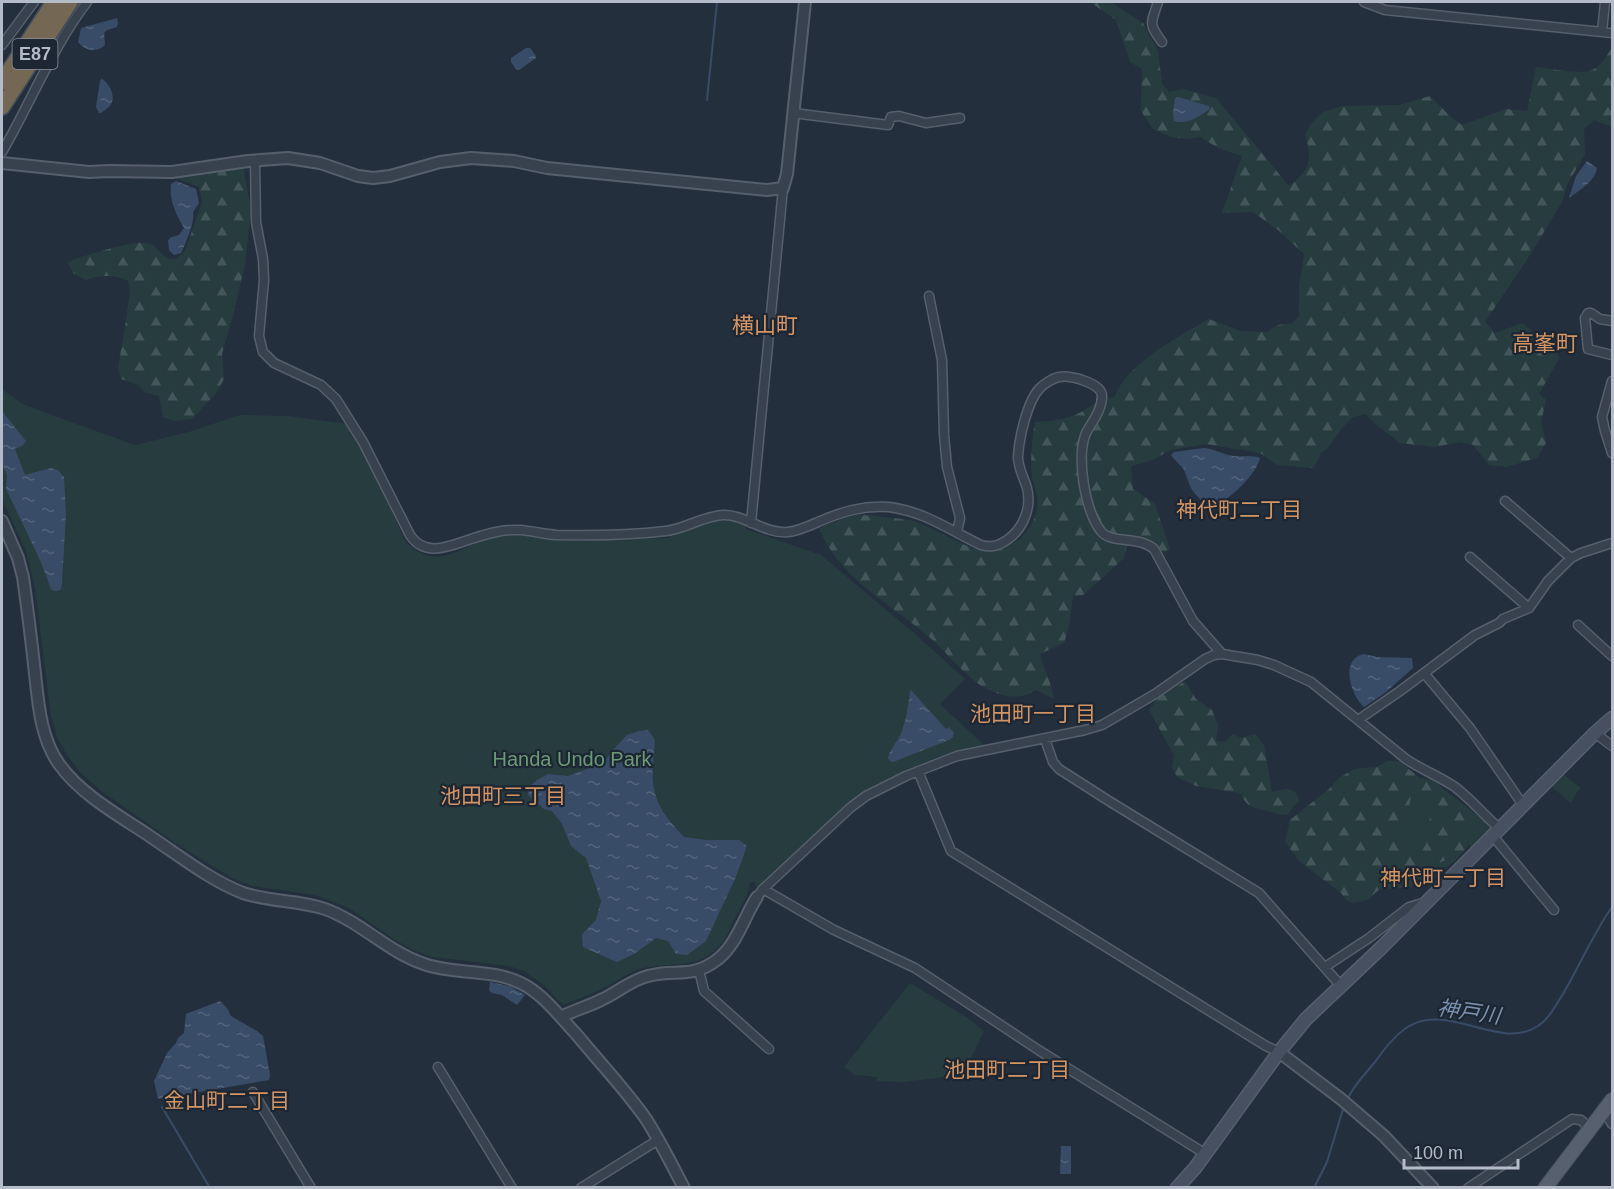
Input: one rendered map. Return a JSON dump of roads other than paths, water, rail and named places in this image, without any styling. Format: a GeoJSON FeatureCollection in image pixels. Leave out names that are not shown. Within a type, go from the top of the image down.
{"type":"FeatureCollection","features":[{"type":"Feature","properties":{"kind":"highway","name":"E87"},"geometry":{"type":"LineString","coordinates":[[2,82],[54,2]]}},
{"type":"Feature","properties":{"kind":"highway","name":"E87"},"geometry":{"type":"LineString","coordinates":[[2,107],[70,2]]}},
{"type":"Feature","properties":{"kind":"main road"},"geometry":{"type":"LineString","coordinates":[[1177,1188],[1195,1168],[1279,1052],[1306,1019],[1381,948],[1612,718]]}},
{"type":"Feature","properties":{"kind":"main road"},"geometry":{"type":"LineString","coordinates":[[1545,1188],[1608,1106]]}},
{"type":"Feature","properties":{"kind":"street"},"geometry":{"type":"LineString","coordinates":[[2,45],[34,2]]}},
{"type":"Feature","properties":{"kind":"street"},"geometry":{"type":"LineString","coordinates":[[2,152],[52,57],[75,17],[87,2]]}},
{"type":"Feature","properties":{"kind":"street"},"geometry":{"type":"LineString","coordinates":[[751,523],[783,188],[787,174],[805,2]]}},
{"type":"Feature","properties":{"kind":"street"},"geometry":{"type":"LineString","coordinates":[[1158,2],[1151,23],[1162,42]]}},
{"type":"Feature","properties":{"kind":"street"},"geometry":{"type":"LineString","coordinates":[[1364,2],[1379,4],[1385,10],[1612,33]]}},
{"type":"Feature","properties":{"kind":"street"},"geometry":{"type":"LineString","coordinates":[[1602,32],[1605,2]]}},
{"type":"Feature","properties":{"kind":"street"},"geometry":{"type":"LineString","coordinates":[[793,113],[888,125],[891,117],[899,116],[926,123],[960,118]]}},
{"type":"Feature","properties":{"kind":"street"},"geometry":{"type":"LineString","coordinates":[[2,164],[89,172],[162,172],[288,158],[320,162],[358,176],[373,178],[390,176],[456,159],[487,158],[548,168],[767,190],[783,188]]}},
{"type":"Feature","properties":{"kind":"street"},"geometry":{"type":"LineString","coordinates":[[255,161],[256,222],[263,259],[264,280],[259,336],[263,352],[274,363],[321,385],[336,399],[363,442],[410,535],[415,542],[424,547],[438,549],[493,532],[512,530],[553,535],[666,531],[684,528],[707,518],[722,515],[735,517],[764,529],[792,532],[855,509],[887,507],[918,513],[981,545],[990,547],[1000,545],[1015,533],[1024,520],[1027,508],[1027,492],[1018,456],[1027,411],[1040,388],[1058,377],[1077,377],[1102,392],[1096,417],[1082,445],[1081,464],[1090,509],[1099,530],[1106,536],[1138,541],[1154,549],[1193,621],[1222,654]]}},
{"type":"Feature","properties":{"kind":"street"},"geometry":{"type":"LineString","coordinates":[[928,296],[942,360],[944,435],[947,467],[960,518],[957,532]]}},
{"type":"Feature","properties":{"kind":"street"},"geometry":{"type":"LineString","coordinates":[[1612,321],[1600,319],[1591,313],[1588,313],[1585,318],[1588,349],[1612,355]]}},
{"type":"Feature","properties":{"kind":"street"},"geometry":{"type":"LineString","coordinates":[[1612,381],[1602,417],[1612,453]]}},
{"type":"Feature","properties":{"kind":"street"},"geometry":{"type":"LineString","coordinates":[[1505,501],[1571,558]]}},
{"type":"Feature","properties":{"kind":"street"},"geometry":{"type":"LineString","coordinates":[[2,521],[18,558],[23,577],[41,720],[48,743],[58,763],[73,781],[112,811],[224,885],[247,894],[312,905],[340,915],[407,957],[425,964],[504,976],[526,985],[561,1017],[634,1103],[658,1140],[684,1188]]}},
{"type":"Feature","properties":{"kind":"street"},"geometry":{"type":"LineString","coordinates":[[1358,720],[1475,635],[1503,619],[1530,608],[1548,581],[1571,558],[1611,545]]}},
{"type":"Feature","properties":{"kind":"street"},"geometry":{"type":"LineString","coordinates":[[1470,558],[1530,608]]}},
{"type":"Feature","properties":{"kind":"street"},"geometry":{"type":"LineString","coordinates":[[1578,625],[1612,656]]}},
{"type":"Feature","properties":{"kind":"street"},"geometry":{"type":"LineString","coordinates":[[561,1017],[602,1000],[636,980],[658,974],[699,970],[717,959],[737,936],[760,893],[850,808],[877,790],[957,756],[1045,739],[1102,724],[1155,694],[1205,659],[1222,654],[1258,660],[1290,671],[1311,682],[1406,759],[1456,788],[1497,833],[1554,910]]}},
{"type":"Feature","properties":{"kind":"street"},"geometry":{"type":"LineString","coordinates":[[1424,673],[1470,728],[1523,805]]}},
{"type":"Feature","properties":{"kind":"street"},"geometry":{"type":"LineString","coordinates":[[1595,733],[1612,746]]}},
{"type":"Feature","properties":{"kind":"street"},"geometry":{"type":"LineString","coordinates":[[1045,739],[1053,762],[1059,769],[1259,893],[1341,986]]}},
{"type":"Feature","properties":{"kind":"street"},"geometry":{"type":"LineString","coordinates":[[918,771],[951,850],[1279,1052],[1345,1102],[1384,1136],[1433,1188]]}},
{"type":"Feature","properties":{"kind":"street"},"geometry":{"type":"LineString","coordinates":[[760,893],[915,968],[1049,1057],[1204,1153]]}},
{"type":"Feature","properties":{"kind":"street"},"geometry":{"type":"LineString","coordinates":[[1325,967],[1369,938],[1409,907],[1426,901]]}},
{"type":"Feature","properties":{"kind":"street"},"geometry":{"type":"LineString","coordinates":[[699,970],[704,991],[769,1048]]}},
{"type":"Feature","properties":{"kind":"street"},"geometry":{"type":"LineString","coordinates":[[438,1067],[512,1188]]}},
{"type":"Feature","properties":{"kind":"street"},"geometry":{"type":"LineString","coordinates":[[253,1092],[311,1188]]}},
{"type":"Feature","properties":{"kind":"street"},"geometry":{"type":"LineString","coordinates":[[1608,1106],[1612,1124]]}},
{"type":"Feature","properties":{"kind":"street"},"geometry":{"type":"LineString","coordinates":[[1468,1188],[1572,1119],[1581,1120],[1590,1129]]}},
{"type":"Feature","properties":{"kind":"street"},"geometry":{"type":"LineString","coordinates":[[581,1188],[658,1140]]}},
{"type":"Feature","properties":{"kind":"water"},"geometry":{"type":"Polygon","coordinates":[[[117,18],[117,27],[105,32],[105,45],[102,48],[91,50],[78,42],[81,28],[117,18]]]}},
{"type":"Feature","properties":{"kind":"water"},"geometry":{"type":"Polygon","coordinates":[[[526,48],[530,48],[536,58],[519,70],[516,69],[511,58],[526,48]]]}},
{"type":"Feature","properties":{"kind":"water"},"geometry":{"type":"Polygon","coordinates":[[[102,79],[107,83],[113,99],[109,106],[99,113],[96,107],[102,79]]]}},
{"type":"Feature","properties":{"kind":"water"},"geometry":{"type":"Polygon","coordinates":[[[1175,98],[1209,106],[1210,109],[1189,121],[1174,121],[1175,98]]]}},
{"type":"Feature","properties":{"kind":"water"},"geometry":{"type":"Polygon","coordinates":[[[1587,161],[1597,168],[1596,173],[1586,185],[1569,198],[1576,176],[1587,161]]]}},
{"type":"Feature","properties":{"kind":"water"},"geometry":{"type":"Polygon","coordinates":[[[176,181],[196,189],[199,203],[193,212],[188,238],[181,253],[174,255],[169,250],[168,240],[179,235],[184,228],[172,202],[171,184],[176,181]]]}},
{"type":"Feature","properties":{"kind":"water"},"geometry":{"type":"Polygon","coordinates":[[[2,411],[26,441],[15,449],[25,475],[51,468],[58,470],[64,477],[66,513],[62,583],[61,589],[57,591],[51,589],[40,560],[6,489],[7,475],[2,464],[2,411]]]}},
{"type":"Feature","properties":{"kind":"water"},"geometry":{"type":"Polygon","coordinates":[[[1204,448],[1230,455],[1260,458],[1254,472],[1241,486],[1213,507],[1195,494],[1184,470],[1171,455],[1174,452],[1204,448]]]}},
{"type":"Feature","properties":{"kind":"water"},"geometry":{"type":"Polygon","coordinates":[[[1364,654],[1377,657],[1412,658],[1413,668],[1386,692],[1364,707],[1355,695],[1350,670],[1356,657],[1364,654]]]}},
{"type":"Feature","properties":{"kind":"water"},"geometry":{"type":"Polygon","coordinates":[[[911,690],[945,728],[949,727],[954,733],[953,737],[893,762],[888,758],[900,736],[911,690]]]}},
{"type":"Feature","properties":{"kind":"water"},"geometry":{"type":"Polygon","coordinates":[[[648,730],[655,740],[653,773],[655,793],[663,812],[671,823],[684,837],[739,840],[747,846],[735,879],[706,941],[687,955],[676,954],[668,941],[656,938],[634,954],[617,962],[583,947],[582,934],[596,920],[601,901],[586,858],[571,846],[562,824],[552,811],[544,809],[528,795],[529,787],[548,774],[568,776],[604,763],[627,735],[648,730]]]}},
{"type":"Feature","properties":{"kind":"water"},"geometry":{"type":"Polygon","coordinates":[[[490,982],[509,986],[525,995],[517,1005],[502,995],[492,993],[489,990],[490,982]]]}},
{"type":"Feature","properties":{"kind":"water"},"geometry":{"type":"Polygon","coordinates":[[[220,1001],[231,1016],[263,1036],[269,1080],[158,1099],[154,1081],[167,1053],[184,1033],[186,1014],[220,1001]]]}},
{"type":"Feature","properties":{"kind":"water"},"geometry":{"type":"Polygon","coordinates":[[[1061,1146],[1071,1146],[1071,1174],[1060,1174],[1061,1146]]]}},
{"type":"Feature","properties":{"kind":"waterway"},"geometry":{"type":"LineString","coordinates":[[707,100],[717,2]]}},
{"type":"Feature","properties":{"kind":"waterway","name":"神戸川"},"geometry":{"type":"LineString","coordinates":[[1348,1098],[1393,1039],[1406,1028],[1422,1021],[1456,1022],[1507,1033],[1523,1032],[1538,1026],[1555,1007],[1612,907]]}},
{"type":"Feature","properties":{"kind":"waterway","name":"神戸川"},"geometry":{"type":"LineString","coordinates":[[1314,1188],[1327,1162],[1344,1106]]}},
{"type":"Feature","properties":{"kind":"waterway"},"geometry":{"type":"LineString","coordinates":[[162,1107],[210,1188]]}},
{"type":"Feature","properties":{"kind":"district","name":"横山町"},"geometry":{"type":"Point","coordinates":[765,325]}},
{"type":"Feature","properties":{"kind":"district","name":"高峯町"},"geometry":{"type":"Point","coordinates":[1545,343]}},
{"type":"Feature","properties":{"kind":"district","name":"神代町二丁目"},"geometry":{"type":"Point","coordinates":[1239,510]}},
{"type":"Feature","properties":{"kind":"district","name":"池田町一丁目"},"geometry":{"type":"Point","coordinates":[1033,714]}},
{"type":"Feature","properties":{"kind":"district","name":"池田町三丁目"},"geometry":{"type":"Point","coordinates":[503,796]}},
{"type":"Feature","properties":{"kind":"district","name":"神代町一丁目"},"geometry":{"type":"Point","coordinates":[1443,878]}},
{"type":"Feature","properties":{"kind":"district","name":"池田町二丁目"},"geometry":{"type":"Point","coordinates":[1007,1070]}},
{"type":"Feature","properties":{"kind":"district","name":"金山町二丁目"},"geometry":{"type":"Point","coordinates":[227,1101]}},
{"type":"Feature","properties":{"kind":"park label","name":"Handa Undo Park"},"geometry":{"type":"Point","coordinates":[572,759]}}]}
